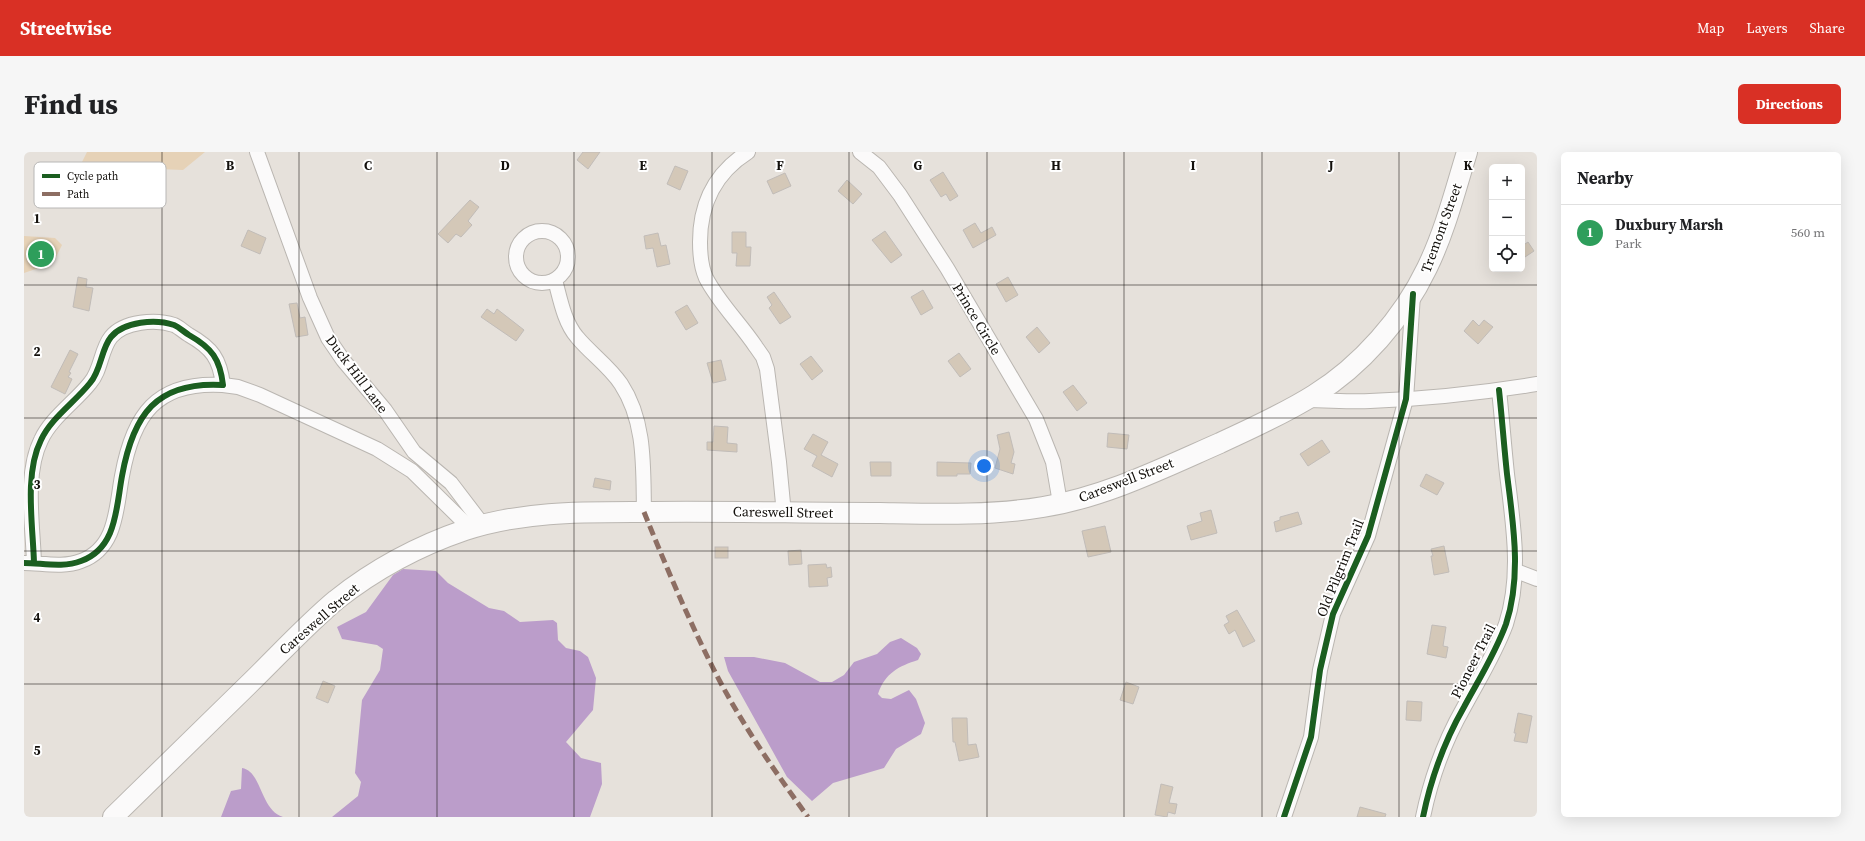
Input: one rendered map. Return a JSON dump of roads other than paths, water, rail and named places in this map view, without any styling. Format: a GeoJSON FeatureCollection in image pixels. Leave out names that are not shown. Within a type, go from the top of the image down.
{"type":"FeatureCollection","features":[{"type":"Feature","properties":{"kind":"main road","name":"Tremont Street"},"geometry":{"type":"LineString","coordinates":[[1306,400],[1338,378],[1361,358],[1384,333],[1413,294],[1440,239],[1467,152]]}},
{"type":"Feature","properties":{"kind":"main road","name":"Careswell Street"},"geometry":{"type":"LineString","coordinates":[[113,817],[300,634],[337,600],[376,572],[400,558],[443,538],[477,527],[551,513],[722,511],[784,514],[983,513],[1030,509],[1087,497],[1133,480],[1268,421],[1306,400]]}},
{"type":"Feature","properties":{"kind":"street","name":"Duck Hill Lane"},"geometry":{"type":"LineString","coordinates":[[257,152],[310,298],[328,338],[343,360],[385,410],[414,452],[451,483],[477,527]]}},
{"type":"Feature","properties":{"kind":"street"},"geometry":{"type":"LineString","coordinates":[[748,152],[729,168],[707,196],[702,215],[700,252],[706,276],[718,297],[756,347],[767,369],[784,514]]}},
{"type":"Feature","properties":{"kind":"street","name":"Prince Circle"},"geometry":{"type":"LineString","coordinates":[[860,152],[879,167],[900,195],[947,268],[1036,419],[1053,462],[1060,503]]}},
{"type":"Feature","properties":{"kind":"street"},"geometry":{"type":"LineString","coordinates":[[555,280],[565,315],[575,335],[609,370],[620,384],[629,400],[640,428],[644,512]]}},
{"type":"Feature","properties":{"kind":"street","name":"Old Pilgrim Trail"},"geometry":{"type":"LineString","coordinates":[[1284,817],[1312,737],[1320,670],[1333,614],[1368,536],[1406,399],[1413,294]]}},
{"type":"Feature","properties":{"kind":"street"},"geometry":{"type":"LineString","coordinates":[[222,385],[221,369],[215,356],[195,338],[174,326],[141,322],[128,326],[111,336],[94,379],[52,424],[41,440],[35,461],[32,483],[29,563],[57,565],[72,564],[82,561],[97,552],[104,545],[112,528],[118,508],[122,476],[132,436],[149,407],[163,396],[181,388],[199,384],[238,387],[260,395],[377,449],[412,471],[477,527]]}},
{"type":"Feature","properties":{"kind":"street","name":"Careswell Street"},"geometry":{"type":"LineString","coordinates":[[1306,400],[1369,401],[1406,399],[1499,390],[1537,384]]}},
{"type":"Feature","properties":{"kind":"street","name":"Pioneer Trail"},"geometry":{"type":"LineString","coordinates":[[1423,817],[1431,780],[1445,745],[1463,708],[1494,653],[1506,623],[1512,598],[1516,571],[1499,390]]}},
{"type":"Feature","properties":{"kind":"street"},"geometry":{"type":"LineString","coordinates":[[1516,571],[1537,578]]}},
{"type":"Feature","properties":{"kind":"place","name":"Duxbury Marsh"},"geometry":{"type":"Point","coordinates":[41,254]}}]}
